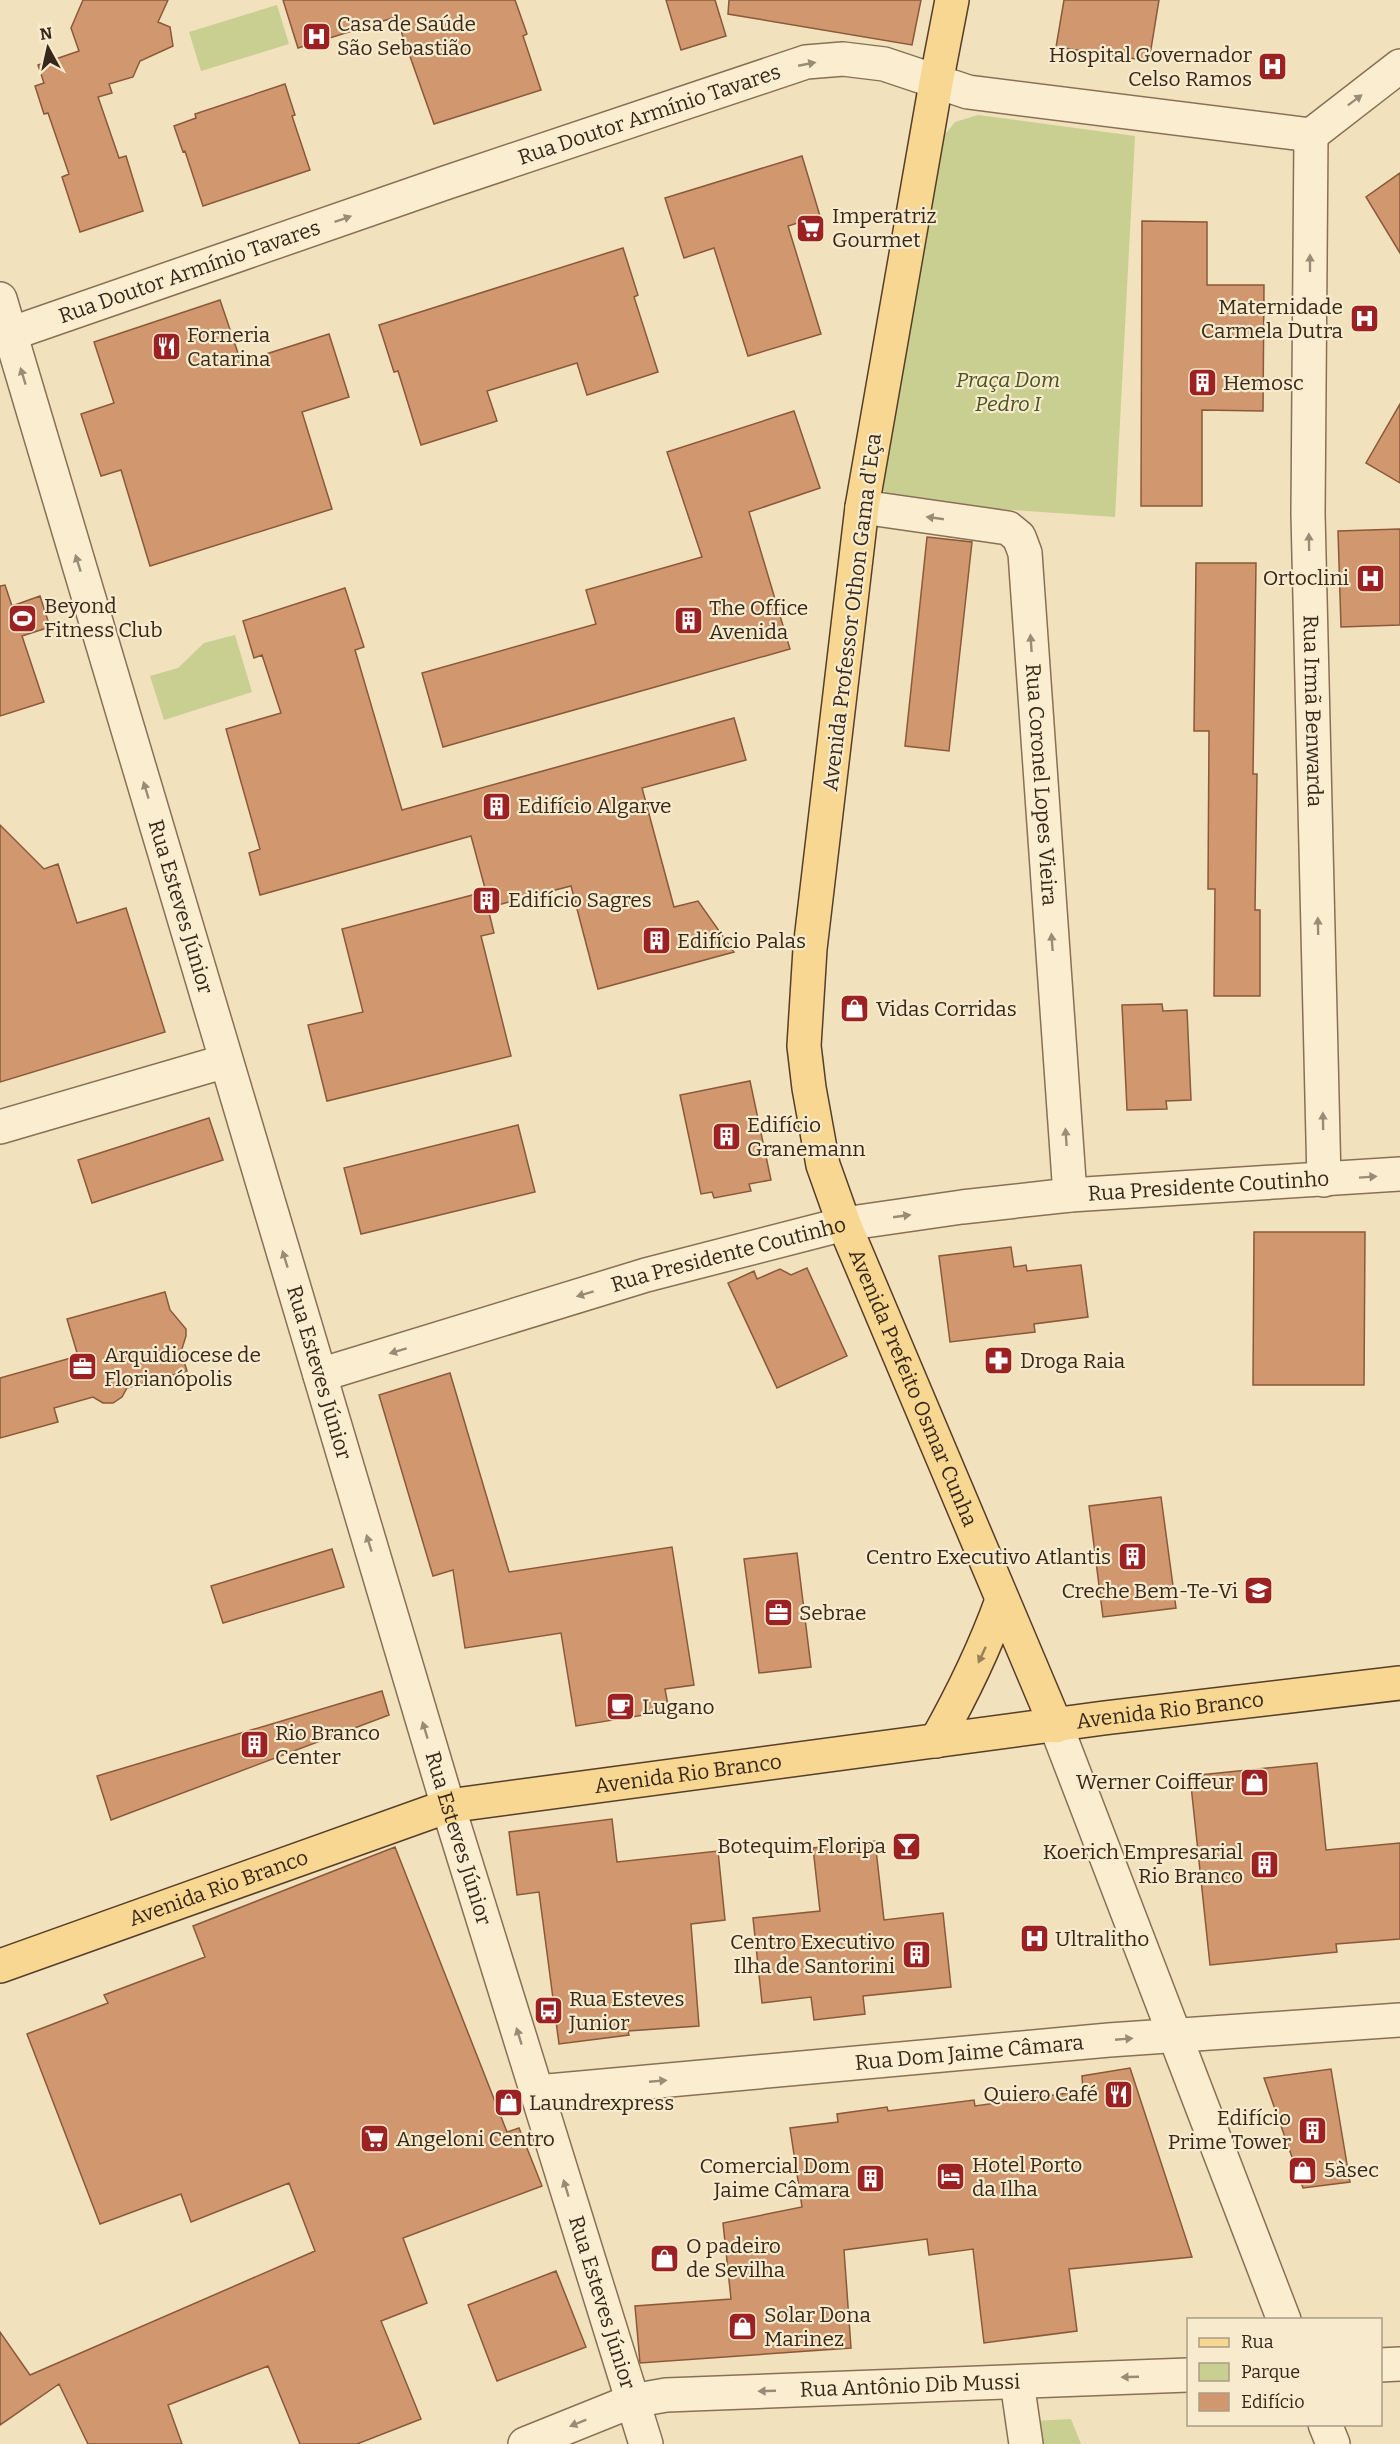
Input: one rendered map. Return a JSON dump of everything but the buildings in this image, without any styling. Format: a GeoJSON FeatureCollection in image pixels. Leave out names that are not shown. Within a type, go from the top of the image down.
{"type":"FeatureCollection","features":[{"type":"Feature","properties":{"kind":"main road","name":"Avenida Professor Othon Gama d'Eça"},"geometry":{"type":"LineString","coordinates":[[844,1224],[823,1165],[809,1088],[804,1046],[810,949],[862,507],[952,0]]}},
{"type":"Feature","properties":{"kind":"main road","name":"Avenida Prefeito Osmar Cunha"},"geometry":{"type":"LineString","coordinates":[[844,1224],[1056,1726]]}},
{"type":"Feature","properties":{"kind":"main road"},"geometry":{"type":"LineString","coordinates":[[936,1741],[973,1673],[1002,1600]]}},
{"type":"Feature","properties":{"kind":"main road","name":"Avenida Rio Branco"},"geometry":{"type":"LineString","coordinates":[[0,1966],[448,1806],[1104,1718],[1400,1683]]}},
{"type":"Feature","properties":{"kind":"street","name":"Rua Doutor Armínio Tavares"},"geometry":{"type":"LineString","coordinates":[[10,334],[445,183],[806,62],[843,59],[884,64],[968,93],[1311,135]]}},
{"type":"Feature","properties":{"kind":"street"},"geometry":{"type":"LineString","coordinates":[[1311,135],[1400,66]]}},
{"type":"Feature","properties":{"kind":"street","name":"Rua Irmã Benwarda"},"geometry":{"type":"LineString","coordinates":[[1311,135],[1308,514],[1324,1180]]}},
{"type":"Feature","properties":{"kind":"street","name":"Rua Esteves Júnior"},"geometry":{"type":"LineString","coordinates":[[0,299],[448,1806],[646,2444]]}},
{"type":"Feature","properties":{"kind":"street","name":"Rua Coronel Lopes Vieira"},"geometry":{"type":"LineString","coordinates":[[862,507],[1008,528],[1019,537],[1025,553],[1070,1195]]}},
{"type":"Feature","properties":{"kind":"street"},"geometry":{"type":"LineString","coordinates":[[0,1127],[226,1061]]}},
{"type":"Feature","properties":{"kind":"street","name":"Rua Presidente Coutinho"},"geometry":{"type":"LineString","coordinates":[[320,1376],[646,1275],[844,1224],[962,1207],[1070,1195],[1400,1174]]}},
{"type":"Feature","properties":{"kind":"street","name":"Avenida Prefeito Osmar Cunha"},"geometry":{"type":"LineString","coordinates":[[1056,1726],[1284,2318]]}},
{"type":"Feature","properties":{"kind":"street","name":"Rua Dom Jaime Câmara"},"geometry":{"type":"LineString","coordinates":[[537,2092],[1174,2035],[1400,2020]]}},
{"type":"Feature","properties":{"kind":"street"},"geometry":{"type":"LineString","coordinates":[[1382,2365],[1400,2364]]}},
{"type":"Feature","properties":{"kind":"street","name":"Rua Antônio Dib Mussi"},"geometry":{"type":"LineString","coordinates":[[525,2444],[632,2401],[666,2395],[1187,2375]]}},
{"type":"Feature","properties":{"kind":"street"},"geometry":{"type":"LineString","coordinates":[[1017,2382],[1026,2444]]}},
{"type":"Feature","properties":{"kind":"street"},"geometry":{"type":"LineString","coordinates":[[1326,2426],[1333,2444]]}},
{"type":"Feature","properties":{"kind":"green space"},"geometry":{"type":"Polygon","coordinates":[[[277,5],[289,44],[201,71],[189,32],[277,5]]]}},
{"type":"Feature","properties":{"kind":"green space","name":"Praça Dom Pedro I"},"geometry":{"type":"Polygon","coordinates":[[[978,115],[1135,136],[1115,517],[895,502],[877,484],[939,142],[955,122],[978,115]]]}},
{"type":"Feature","properties":{"kind":"green space"},"geometry":{"type":"Polygon","coordinates":[[[235,635],[252,692],[164,720],[150,676],[178,668],[204,643],[235,635]]]}},
{"type":"Feature","properties":{"kind":"green space"},"geometry":{"type":"Polygon","coordinates":[[[1071,2419],[1081,2444],[1040,2444],[1034,2421],[1071,2419]]]}},
{"type":"Feature","properties":{"kind":"place","name":"Casa de Saúde São Sebastião"},"geometry":{"type":"Point","coordinates":[316,36]}},
{"type":"Feature","properties":{"kind":"place","name":"Hospital Governador Celso Ramos"},"geometry":{"type":"Point","coordinates":[1273,67]}},
{"type":"Feature","properties":{"kind":"place","name":"Imperatriz Gourmet"},"geometry":{"type":"Point","coordinates":[811,228]}},
{"type":"Feature","properties":{"kind":"place","name":"Maternidade Carmela Dutra"},"geometry":{"type":"Point","coordinates":[1364,319]}},
{"type":"Feature","properties":{"kind":"place","name":"Forneria Catarina"},"geometry":{"type":"Point","coordinates":[166,347]}},
{"type":"Feature","properties":{"kind":"place","name":"Hemosc"},"geometry":{"type":"Point","coordinates":[1202,383]}},
{"type":"Feature","properties":{"kind":"place","name":"Ortoclini"},"geometry":{"type":"Point","coordinates":[1370,578]}},
{"type":"Feature","properties":{"kind":"place","name":"Beyond Fitness Club"},"geometry":{"type":"Point","coordinates":[23,618]}},
{"type":"Feature","properties":{"kind":"place","name":"The Office Avenida"},"geometry":{"type":"Point","coordinates":[688,620]}},
{"type":"Feature","properties":{"kind":"place","name":"Edifício Algarve"},"geometry":{"type":"Point","coordinates":[497,806]}},
{"type":"Feature","properties":{"kind":"place","name":"Edifício Sagres"},"geometry":{"type":"Point","coordinates":[487,900]}},
{"type":"Feature","properties":{"kind":"place","name":"Edifício Palas"},"geometry":{"type":"Point","coordinates":[656,941]}},
{"type":"Feature","properties":{"kind":"place","name":"Vidas Corridas"},"geometry":{"type":"Point","coordinates":[855,1009]}},
{"type":"Feature","properties":{"kind":"place","name":"Edifício Granemann"},"geometry":{"type":"Point","coordinates":[726,1137]}},
{"type":"Feature","properties":{"kind":"place","name":"Droga Raia"},"geometry":{"type":"Point","coordinates":[999,1361]}},
{"type":"Feature","properties":{"kind":"place","name":"Arquidiocese de Florianópolis"},"geometry":{"type":"Point","coordinates":[83,1367]}},
{"type":"Feature","properties":{"kind":"place","name":"Centro Executivo Atlantis"},"geometry":{"type":"Point","coordinates":[1132,1557]}},
{"type":"Feature","properties":{"kind":"place","name":"Creche Bem-Te-Vi"},"geometry":{"type":"Point","coordinates":[1259,1591]}},
{"type":"Feature","properties":{"kind":"place","name":"Sebrae"},"geometry":{"type":"Point","coordinates":[778,1613]}},
{"type":"Feature","properties":{"kind":"place","name":"Lugano"},"geometry":{"type":"Point","coordinates":[621,1707]}},
{"type":"Feature","properties":{"kind":"place","name":"Rio Branco Center"},"geometry":{"type":"Point","coordinates":[254,1745]}},
{"type":"Feature","properties":{"kind":"place","name":"Werner Coiffeur"},"geometry":{"type":"Point","coordinates":[1255,1782]}},
{"type":"Feature","properties":{"kind":"place","name":"Botequim Floripa"},"geometry":{"type":"Point","coordinates":[907,1846]}},
{"type":"Feature","properties":{"kind":"place","name":"Koerich Empresarial Rio Branco"},"geometry":{"type":"Point","coordinates":[1264,1864]}},
{"type":"Feature","properties":{"kind":"place","name":"Ultralitho"},"geometry":{"type":"Point","coordinates":[1034,1939]}},
{"type":"Feature","properties":{"kind":"place","name":"Centro Executivo Ilha de Santorini"},"geometry":{"type":"Point","coordinates":[916,1954]}},
{"type":"Feature","properties":{"kind":"place","name":"Rua Esteves Junior"},"geometry":{"type":"Point","coordinates":[548,2011]}},
{"type":"Feature","properties":{"kind":"place","name":"Quiero Café"},"geometry":{"type":"Point","coordinates":[1119,2094]}},
{"type":"Feature","properties":{"kind":"place","name":"Laundrexpress"},"geometry":{"type":"Point","coordinates":[508,2103]}},
{"type":"Feature","properties":{"kind":"place","name":"Edifício Prime Tower"},"geometry":{"type":"Point","coordinates":[1312,2130]}},
{"type":"Feature","properties":{"kind":"place","name":"Angeloni Centro"},"geometry":{"type":"Point","coordinates":[375,2139]}},
{"type":"Feature","properties":{"kind":"place","name":"5àsec"},"geometry":{"type":"Point","coordinates":[1303,2170]}},
{"type":"Feature","properties":{"kind":"place","name":"Hotel Porto da Ilha"},"geometry":{"type":"Point","coordinates":[951,2177]}},
{"type":"Feature","properties":{"kind":"place","name":"Comercial Dom Jaime Câmara"},"geometry":{"type":"Point","coordinates":[871,2178]}},
{"type":"Feature","properties":{"kind":"place","name":"O padeiro de Sevilha"},"geometry":{"type":"Point","coordinates":[665,2258]}},
{"type":"Feature","properties":{"kind":"place","name":"Solar Dona Marinez"},"geometry":{"type":"Point","coordinates":[743,2327]}}]}
